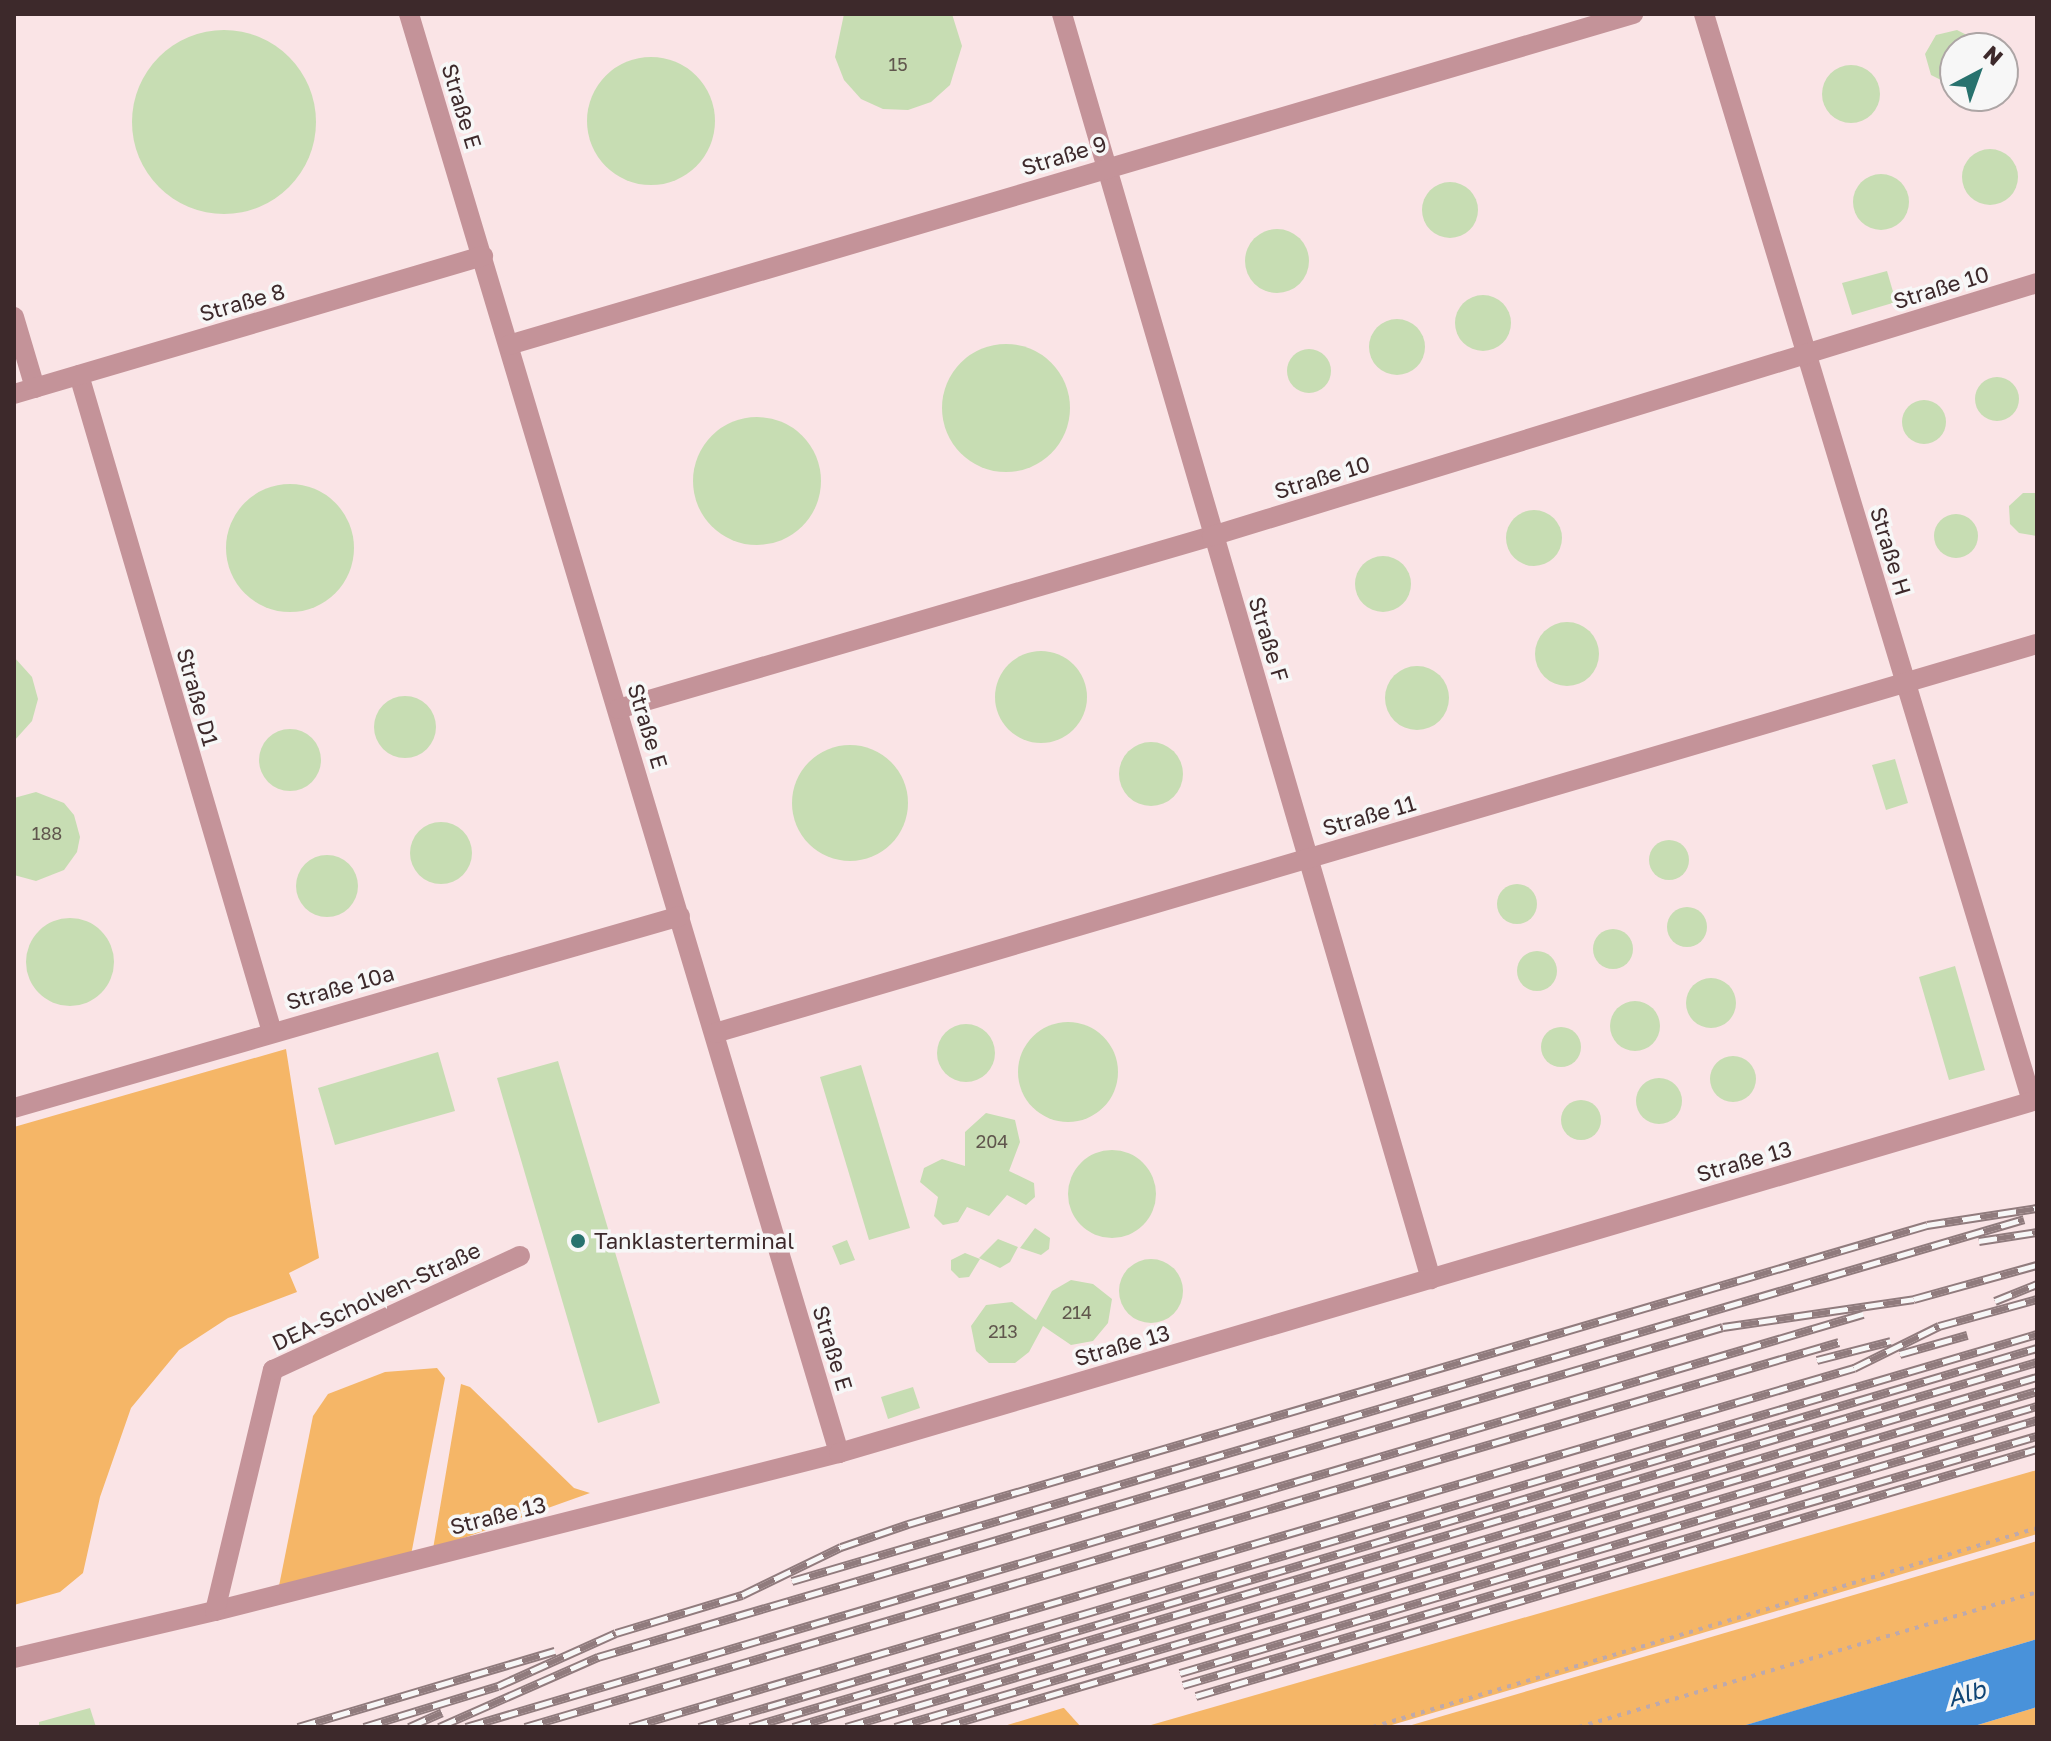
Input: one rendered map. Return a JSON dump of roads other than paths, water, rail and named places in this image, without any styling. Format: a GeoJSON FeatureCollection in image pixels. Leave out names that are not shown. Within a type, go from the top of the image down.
{"type":"FeatureCollection","features":[{"type":"Feature","properties":{"kind":"lane","name":"Straße E"},"geometry":{"type":"LineString","coordinates":[[410,14],[839,1453]]}},
{"type":"Feature","properties":{"kind":"lane","name":"Straße F"},"geometry":{"type":"LineString","coordinates":[[1062,14],[1212,536],[1311,857],[1431,1279]]}},
{"type":"Feature","properties":{"kind":"lane","name":"Straße 9"},"geometry":{"type":"LineString","coordinates":[[509,345],[1633,14]]}},
{"type":"Feature","properties":{"kind":"lane","name":"Straße H"},"geometry":{"type":"LineString","coordinates":[[1704,14],[2034,1101]]}},
{"type":"Feature","properties":{"kind":"lane","name":"Straße 8"},"geometry":{"type":"LineString","coordinates":[[14,394],[483,256]]}},
{"type":"Feature","properties":{"kind":"lane","name":"Straße 10"},"geometry":{"type":"LineString","coordinates":[[618,709],[1212,536],[2037,283]]}},
{"type":"Feature","properties":{"kind":"lane"},"geometry":{"type":"LineString","coordinates":[[14,317],[35,388]]}},
{"type":"Feature","properties":{"kind":"lane","name":"Straße D1"},"geometry":{"type":"LineString","coordinates":[[79,375],[272,1032]]}},
{"type":"Feature","properties":{"kind":"lane","name":"Straße 11"},"geometry":{"type":"LineString","coordinates":[[715,1033],[2037,644]]}},
{"type":"Feature","properties":{"kind":"lane","name":"Straße 10a"},"geometry":{"type":"LineString","coordinates":[[14,1108],[680,916]]}},
{"type":"Feature","properties":{"kind":"lane","name":"Straße 13"},"geometry":{"type":"LineString","coordinates":[[215,1611],[839,1453],[2034,1101]]}},
{"type":"Feature","properties":{"kind":"lane","name":"DEA-Scholven-Straße"},"geometry":{"type":"LineString","coordinates":[[215,1611],[273,1370],[520,1256]]}},
{"type":"Feature","properties":{"kind":"lane"},"geometry":{"type":"LineString","coordinates":[[14,1658],[215,1611]]}},
{"type":"Feature","properties":{"kind":"water","name":"Alb"},"geometry":{"type":"Polygon","coordinates":[[[2037,1639],[2037,1707],[1971,1727],[1739,1727],[2037,1639]]]}},
{"type":"Feature","properties":{"kind":"railway"},"geometry":{"type":"LineString","coordinates":[[364,1727],[498,1686],[616,1633],[742,1595],[841,1547],[908,1524],[1927,1225],[2037,1208]]}},
{"type":"Feature","properties":{"kind":"railway"},"geometry":{"type":"LineString","coordinates":[[792,1581],[2024,1219]]}},
{"type":"Feature","properties":{"kind":"railway"},"geometry":{"type":"LineString","coordinates":[[1979,1241],[2037,1232]]}},
{"type":"Feature","properties":{"kind":"railway"},"geometry":{"type":"LineString","coordinates":[[439,1727],[598,1657],[1723,1327],[1914,1299],[2037,1265]]}},
{"type":"Feature","properties":{"kind":"railway"},"geometry":{"type":"LineString","coordinates":[[1995,1301],[2037,1284]]}},
{"type":"Feature","properties":{"kind":"railway"},"geometry":{"type":"LineString","coordinates":[[630,1727],[1854,1368],[1939,1326],[2037,1299]]}},
{"type":"Feature","properties":{"kind":"railway"},"geometry":{"type":"LineString","coordinates":[[466,1727],[1863,1314]]}},
{"type":"Feature","properties":{"kind":"railway"},"geometry":{"type":"LineString","coordinates":[[699,1727],[2037,1334]]}},
{"type":"Feature","properties":{"kind":"railway"},"geometry":{"type":"LineString","coordinates":[[1900,1354],[1967,1335]]}},
{"type":"Feature","properties":{"kind":"railway"},"geometry":{"type":"LineString","coordinates":[[1817,1360],[1891,1341]]}},
{"type":"Feature","properties":{"kind":"railway"},"geometry":{"type":"LineString","coordinates":[[525,1727],[1839,1342]]}},
{"type":"Feature","properties":{"kind":"railway"},"geometry":{"type":"LineString","coordinates":[[750,1727],[2037,1348]]}},
{"type":"Feature","properties":{"kind":"railway"},"geometry":{"type":"LineString","coordinates":[[793,1727],[2037,1362]]}},
{"type":"Feature","properties":{"kind":"railway"},"geometry":{"type":"LineString","coordinates":[[846,1727],[2037,1377]]}},
{"type":"Feature","properties":{"kind":"railway"},"geometry":{"type":"LineString","coordinates":[[895,1727],[2037,1391]]}},
{"type":"Feature","properties":{"kind":"railway"},"geometry":{"type":"LineString","coordinates":[[942,1727],[2037,1406]]}},
{"type":"Feature","properties":{"kind":"railway"},"geometry":{"type":"LineString","coordinates":[[1180,1673],[2037,1420]]}},
{"type":"Feature","properties":{"kind":"railway"},"geometry":{"type":"LineString","coordinates":[[1183,1685],[2037,1436]]}},
{"type":"Feature","properties":{"kind":"railway"},"geometry":{"type":"LineString","coordinates":[[1196,1696],[2037,1449]]}},
{"type":"Feature","properties":{"kind":"railway"},"geometry":{"type":"LineString","coordinates":[[298,1727],[555,1651]]}},
{"type":"Feature","properties":{"kind":"railway"},"geometry":{"type":"LineString","coordinates":[[409,1727],[442,1712]]}},
{"type":"Feature","properties":{"kind":"place","name":"Tanklasterterminal"},"geometry":{"type":"Point","coordinates":[578,1241]}}]}
